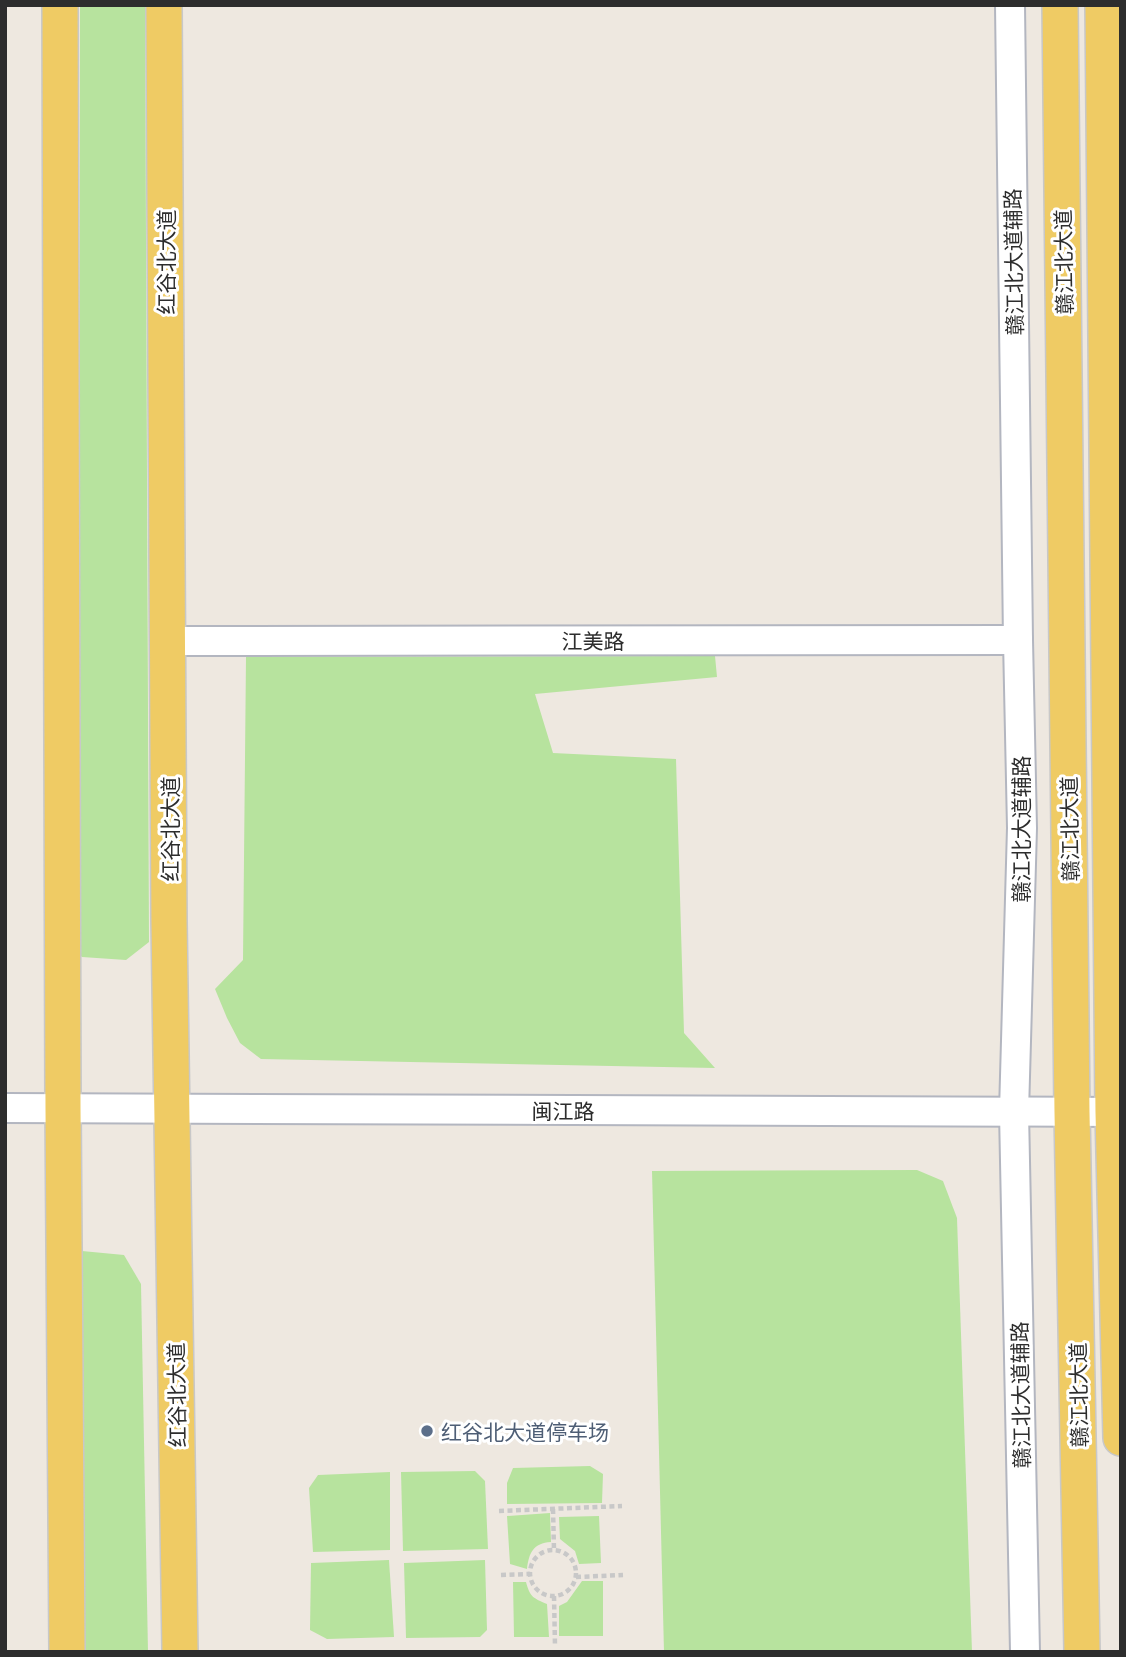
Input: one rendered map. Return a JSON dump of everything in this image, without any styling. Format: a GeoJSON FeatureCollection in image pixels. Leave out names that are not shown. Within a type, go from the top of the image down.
{"type":"FeatureCollection","features":[{"type":"Feature","properties":{"kind":"main road"},"geometry":{"type":"LineString","coordinates":[[60,5],[67,1652]]}},
{"type":"Feature","properties":{"kind":"main road","name":"红谷北大道"},"geometry":{"type":"LineString","coordinates":[[164,5],[172,1108],[180,1652]]}},
{"type":"Feature","properties":{"kind":"main road","name":"赣江北大道"},"geometry":{"type":"LineString","coordinates":[[1060,5],[1072,1112],[1082,1652]]}},
{"type":"Feature","properties":{"kind":"main road","name":"赣江北大道"},"geometry":{"type":"LineString","coordinates":[[1103,5],[1121,1438]]}},
{"type":"Feature","properties":{"kind":"street","name":"赣江北大道辅路"},"geometry":{"type":"LineString","coordinates":[[1010,5],[1022,828],[1014,1112],[1025,1652]]}},
{"type":"Feature","properties":{"kind":"street","name":"江美路"},"geometry":{"type":"LineString","coordinates":[[168,641],[1018,640]]}},
{"type":"Feature","properties":{"kind":"street","name":"闽江路"},"geometry":{"type":"LineString","coordinates":[[5,1108],[1117,1112]]}},
{"type":"Feature","properties":{"kind":"path"},"geometry":{"type":"LineString","coordinates":[[499,1511],[622,1506]]}},
{"type":"Feature","properties":{"kind":"path"},"geometry":{"type":"LineString","coordinates":[[553,1509],[554,1550]]}},
{"type":"Feature","properties":{"kind":"path"},"geometry":{"type":"LineString","coordinates":[[554,1550],[574,1562],[576,1577],[569,1591],[562,1595],[547,1596],[531,1581],[530,1574],[540,1555],[554,1550]]}},
{"type":"Feature","properties":{"kind":"path"},"geometry":{"type":"LineString","coordinates":[[501,1575],[530,1574]]}},
{"type":"Feature","properties":{"kind":"path"},"geometry":{"type":"LineString","coordinates":[[576,1577],[623,1575]]}},
{"type":"Feature","properties":{"kind":"path"},"geometry":{"type":"LineString","coordinates":[[554,1596],[555,1646]]}},
{"type":"Feature","properties":{"kind":"green space"},"geometry":{"type":"Polygon","coordinates":[[[80,5],[145,5],[149,942],[126,960],[82,957],[75,950],[79,915],[80,5]]]}},
{"type":"Feature","properties":{"kind":"green space"},"geometry":{"type":"Polygon","coordinates":[[[715,656],[717,677],[535,694],[553,753],[676,759],[684,1033],[715,1068],[261,1059],[240,1043],[215,989],[243,960],[246,657],[715,656]]]}},
{"type":"Feature","properties":{"kind":"green space"},"geometry":{"type":"Polygon","coordinates":[[[917,1170],[943,1181],[957,1218],[972,1652],[664,1652],[652,1171],[917,1170]]]}},
{"type":"Feature","properties":{"kind":"green space"},"geometry":{"type":"Polygon","coordinates":[[[82,1251],[124,1255],[141,1284],[148,1652],[79,1652],[75,1268],[82,1251]]]}},
{"type":"Feature","properties":{"kind":"green space"},"geometry":{"type":"Polygon","coordinates":[[[590,1466],[603,1474],[602,1503],[507,1504],[507,1483],[513,1468],[590,1466]]]}},
{"type":"Feature","properties":{"kind":"green space"},"geometry":{"type":"Polygon","coordinates":[[[475,1471],[485,1481],[488,1549],[403,1551],[401,1472],[475,1471]]]}},
{"type":"Feature","properties":{"kind":"green space"},"geometry":{"type":"Polygon","coordinates":[[[390,1472],[390,1550],[313,1552],[309,1488],[318,1475],[390,1472]]]}},
{"type":"Feature","properties":{"kind":"green space"},"geometry":{"type":"Polygon","coordinates":[[[550,1513],[551,1542],[540,1544],[533,1550],[527,1569],[510,1564],[507,1516],[550,1513]]]}},
{"type":"Feature","properties":{"kind":"green space"},"geometry":{"type":"Polygon","coordinates":[[[599,1516],[601,1563],[579,1564],[575,1551],[560,1539],[559,1517],[599,1516]]]}},
{"type":"Feature","properties":{"kind":"green space"},"geometry":{"type":"Polygon","coordinates":[[[389,1560],[394,1637],[327,1639],[310,1630],[311,1563],[389,1560]]]}},
{"type":"Feature","properties":{"kind":"green space"},"geometry":{"type":"Polygon","coordinates":[[[485,1560],[487,1630],[480,1637],[406,1638],[404,1563],[485,1560]]]}},
{"type":"Feature","properties":{"kind":"green space"},"geometry":{"type":"Polygon","coordinates":[[[582,1581],[603,1581],[603,1636],[559,1636],[559,1606],[567,1602],[582,1581]]]}},
{"type":"Feature","properties":{"kind":"green space"},"geometry":{"type":"Polygon","coordinates":[[[513,1582],[526,1582],[533,1596],[547,1604],[549,1637],[514,1637],[513,1582]]]}},
{"type":"Feature","properties":{"kind":"place","name":"红谷北大道停车场"},"geometry":{"type":"Point","coordinates":[427,1431]}}]}
